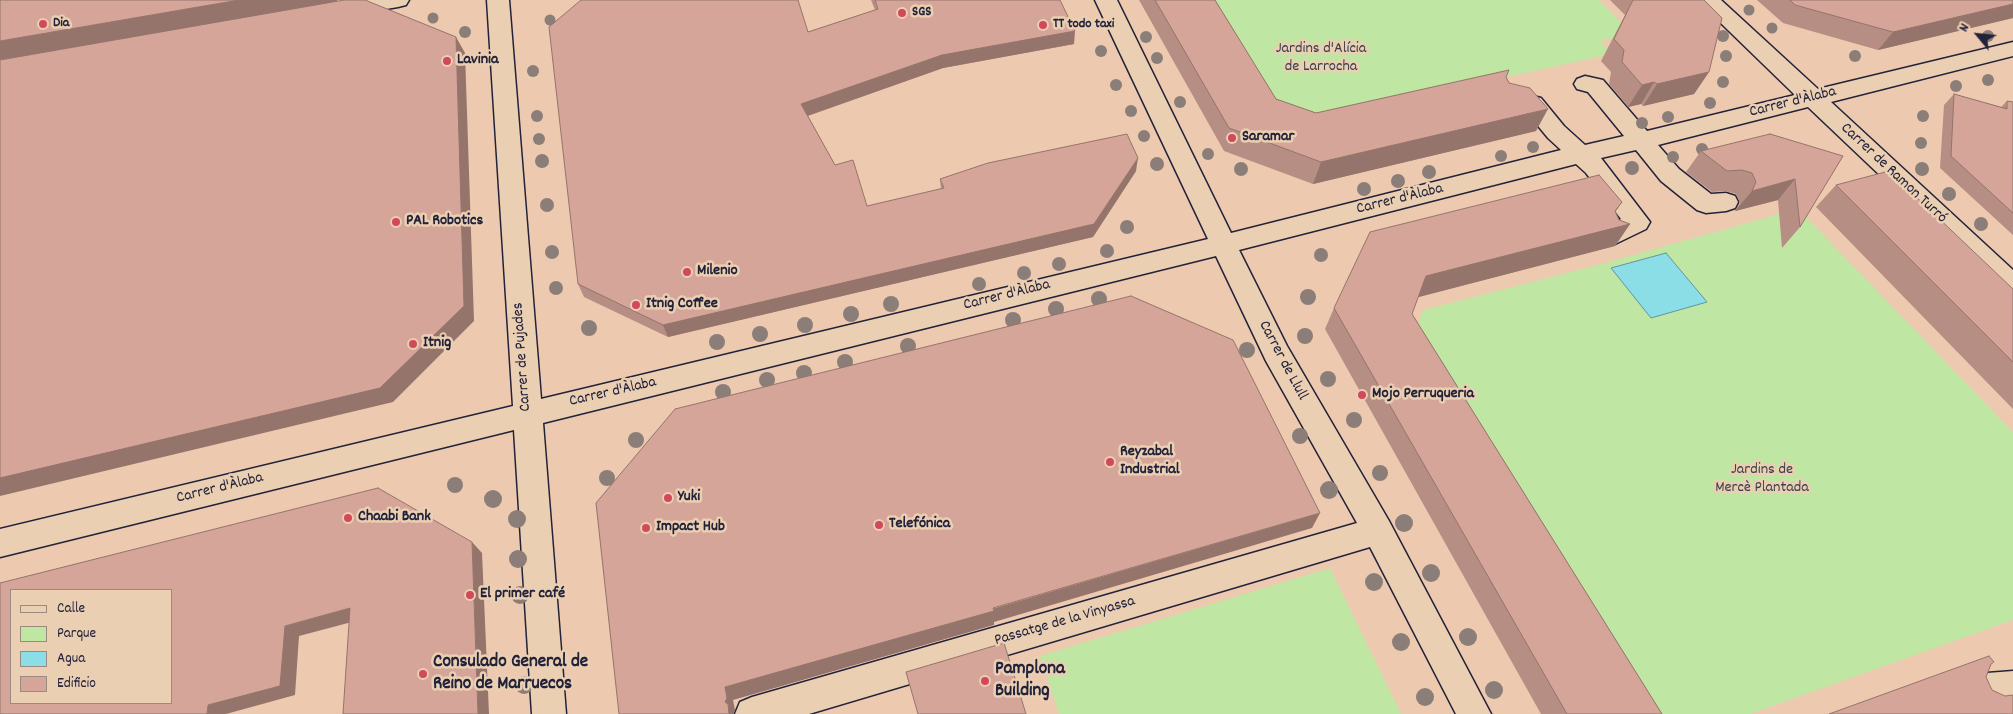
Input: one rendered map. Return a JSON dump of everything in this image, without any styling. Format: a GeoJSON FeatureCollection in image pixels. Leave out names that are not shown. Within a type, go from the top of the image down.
{"type":"FeatureCollection","features":[{"type":"Feature","properties":{"kind":"street"},"geometry":{"type":"LineString","coordinates":[[323,13],[398,0]]}},
{"type":"Feature","properties":{"kind":"street","name":"Carrer de Pujades"},"geometry":{"type":"LineString","coordinates":[[498,0],[549,714]]}},
{"type":"Feature","properties":{"kind":"street","name":"Carrer de Llull"},"geometry":{"type":"LineString","coordinates":[[1106,0],[1285,370],[1378,531],[1474,714]]}},
{"type":"Feature","properties":{"kind":"street","name":"Carrer de Ramon Turró"},"geometry":{"type":"LineString","coordinates":[[1708,0],[2013,286]]}},
{"type":"Feature","properties":{"kind":"street","name":"Carrer d'Àlaba"},"geometry":{"type":"LineString","coordinates":[[0,543],[2013,49]]}},
{"type":"Feature","properties":{"kind":"street"},"geometry":{"type":"LineString","coordinates":[[1585,84],[1595,84],[1670,175],[1706,204],[1726,202]]}},
{"type":"Feature","properties":{"kind":"street"},"geometry":{"type":"LineString","coordinates":[[1508,98],[1533,104],[1556,132],[1595,167],[1638,222],[1615,234]]}},
{"type":"Feature","properties":{"kind":"street","name":"Passatge de la Vinyassa"},"geometry":{"type":"LineString","coordinates":[[752,714],[1378,531]]}},
{"type":"Feature","properties":{"kind":"street"},"geometry":{"type":"LineString","coordinates":[[1974,691],[2013,687]]}},
{"type":"Feature","properties":{"kind":"green space","name":"Jardins d'Alícia de Larrocha"},"geometry":{"type":"Polygon","coordinates":[[[1213,0],[1599,0],[1633,35],[1600,41],[1612,54],[1304,121],[1286,115],[1213,0]]]}},
{"type":"Feature","properties":{"kind":"green space","name":"Jardins de Mercè Plantada"},"geometry":{"type":"Polygon","coordinates":[[[1779,214],[1803,214],[2013,432],[2013,620],[1750,714],[1652,714],[1416,329],[1423,310],[1598,265],[1779,214]]]}},
{"type":"Feature","properties":{"kind":"green space"},"geometry":{"type":"Polygon","coordinates":[[[1330,568],[1401,714],[1059,714],[1040,656],[1330,568]]]}},
{"type":"Feature","properties":{"kind":"water"},"geometry":{"type":"Polygon","coordinates":[[[1666,253],[1707,302],[1651,318],[1611,268],[1666,253]]]}},
{"type":"Feature","properties":{"kind":"building"},"geometry":{"type":"Polygon","coordinates":[[[0,0],[239,0],[0,41],[0,0]]]}},
{"type":"Feature","properties":{"kind":"building"},"geometry":{"type":"Polygon","coordinates":[[[344,0],[365,0],[456,37],[464,306],[380,388],[0,478],[0,60],[344,0]]]}},
{"type":"Feature","properties":{"kind":"building"},"geometry":{"type":"Polygon","coordinates":[[[581,0],[798,0],[808,32],[878,9],[875,0],[1060,0],[1075,31],[942,55],[801,104],[835,165],[853,160],[867,206],[944,188],[940,179],[988,163],[1127,134],[1138,158],[1094,224],[663,325],[578,284],[549,27],[581,0]]]}},
{"type":"Feature","properties":{"kind":"building"},"geometry":{"type":"Polygon","coordinates":[[[1155,0],[1215,0],[1276,99],[1316,113],[1509,70],[1506,77],[1509,83],[1530,88],[1548,109],[1321,162],[1229,128],[1155,0]]]}},
{"type":"Feature","properties":{"kind":"building"},"geometry":{"type":"Polygon","coordinates":[[[1633,0],[1704,0],[1722,18],[1709,72],[1657,84],[1654,82],[1642,85],[1622,62],[1624,50],[1614,39],[1633,0]]]}},
{"type":"Feature","properties":{"kind":"building"},"geometry":{"type":"Polygon","coordinates":[[[1790,0],[2013,0],[2013,4],[1893,32],[1795,5],[1790,0]]]}},
{"type":"Feature","properties":{"kind":"building"},"geometry":{"type":"Polygon","coordinates":[[[1954,94],[2007,109],[2007,101],[2013,102],[2013,213],[1951,156],[1954,94]]]}},
{"type":"Feature","properties":{"kind":"building"},"geometry":{"type":"Polygon","coordinates":[[[1770,134],[1843,156],[1800,227],[1795,179],[1752,191],[1756,182],[1752,173],[1742,170],[1727,171],[1701,151],[1770,134]]]}},
{"type":"Feature","properties":{"kind":"building"},"geometry":{"type":"Polygon","coordinates":[[[1889,171],[2013,289],[2013,362],[1836,185],[1889,171]]]}},
{"type":"Feature","properties":{"kind":"building"},"geometry":{"type":"Polygon","coordinates":[[[1599,175],[1622,202],[1615,211],[1619,220],[1630,224],[1426,276],[1412,314],[1662,714],[1567,714],[1334,308],[1370,232],[1599,175]]]}},
{"type":"Feature","properties":{"kind":"building"},"geometry":{"type":"Polygon","coordinates":[[[1131,296],[1233,340],[1320,513],[993,608],[994,611],[725,687],[727,698],[725,702],[728,704],[729,714],[619,714],[596,503],[675,409],[1131,296]]]}},
{"type":"Feature","properties":{"kind":"building"},"geometry":{"type":"Polygon","coordinates":[[[378,488],[472,542],[478,714],[343,714],[350,608],[285,626],[280,686],[208,705],[207,714],[0,714],[0,583],[378,488]]]}},
{"type":"Feature","properties":{"kind":"building"},"geometry":{"type":"Polygon","coordinates":[[[1004,643],[1026,714],[918,714],[906,672],[1004,643]]]}},
{"type":"Feature","properties":{"kind":"building"},"geometry":{"type":"Polygon","coordinates":[[[1989,656],[1994,662],[1991,664],[1986,677],[1992,690],[2005,696],[2013,695],[2013,714],[1829,714],[1989,656]]]}},
{"type":"Feature","properties":{"kind":"place","name":"SGS"},"geometry":{"type":"Point","coordinates":[902,13]}},
{"type":"Feature","properties":{"kind":"place","name":"Dia"},"geometry":{"type":"Point","coordinates":[43,24]}},
{"type":"Feature","properties":{"kind":"place","name":"TT todo taxi"},"geometry":{"type":"Point","coordinates":[1043,25]}},
{"type":"Feature","properties":{"kind":"place","name":"Lavinia"},"geometry":{"type":"Point","coordinates":[447,61]}},
{"type":"Feature","properties":{"kind":"place","name":"Saramar"},"geometry":{"type":"Point","coordinates":[1232,138]}},
{"type":"Feature","properties":{"kind":"place","name":"PAL Robotics"},"geometry":{"type":"Point","coordinates":[396,222]}},
{"type":"Feature","properties":{"kind":"place","name":"Milenio"},"geometry":{"type":"Point","coordinates":[687,272]}},
{"type":"Feature","properties":{"kind":"place","name":"Itnig Coffee"},"geometry":{"type":"Point","coordinates":[636,305]}},
{"type":"Feature","properties":{"kind":"place","name":"Itnig"},"geometry":{"type":"Point","coordinates":[413,344]}},
{"type":"Feature","properties":{"kind":"place","name":"Mojo Perruqueria"},"geometry":{"type":"Point","coordinates":[1362,395]}},
{"type":"Feature","properties":{"kind":"place","name":"Reyzabal Industrial"},"geometry":{"type":"Point","coordinates":[1110,462]}},
{"type":"Feature","properties":{"kind":"place","name":"Yuki"},"geometry":{"type":"Point","coordinates":[668,498]}},
{"type":"Feature","properties":{"kind":"place","name":"Chaabi Bank"},"geometry":{"type":"Point","coordinates":[348,518]}},
{"type":"Feature","properties":{"kind":"place","name":"Telefónica"},"geometry":{"type":"Point","coordinates":[879,525]}},
{"type":"Feature","properties":{"kind":"place","name":"Impact Hub"},"geometry":{"type":"Point","coordinates":[646,528]}},
{"type":"Feature","properties":{"kind":"place","name":"El primer café"},"geometry":{"type":"Point","coordinates":[470,595]}},
{"type":"Feature","properties":{"kind":"place","name":"Consulado General de Reino de Marruecos"},"geometry":{"type":"Point","coordinates":[423,674]}},
{"type":"Feature","properties":{"kind":"place","name":"Pamplona Building"},"geometry":{"type":"Point","coordinates":[985,681]}}]}
